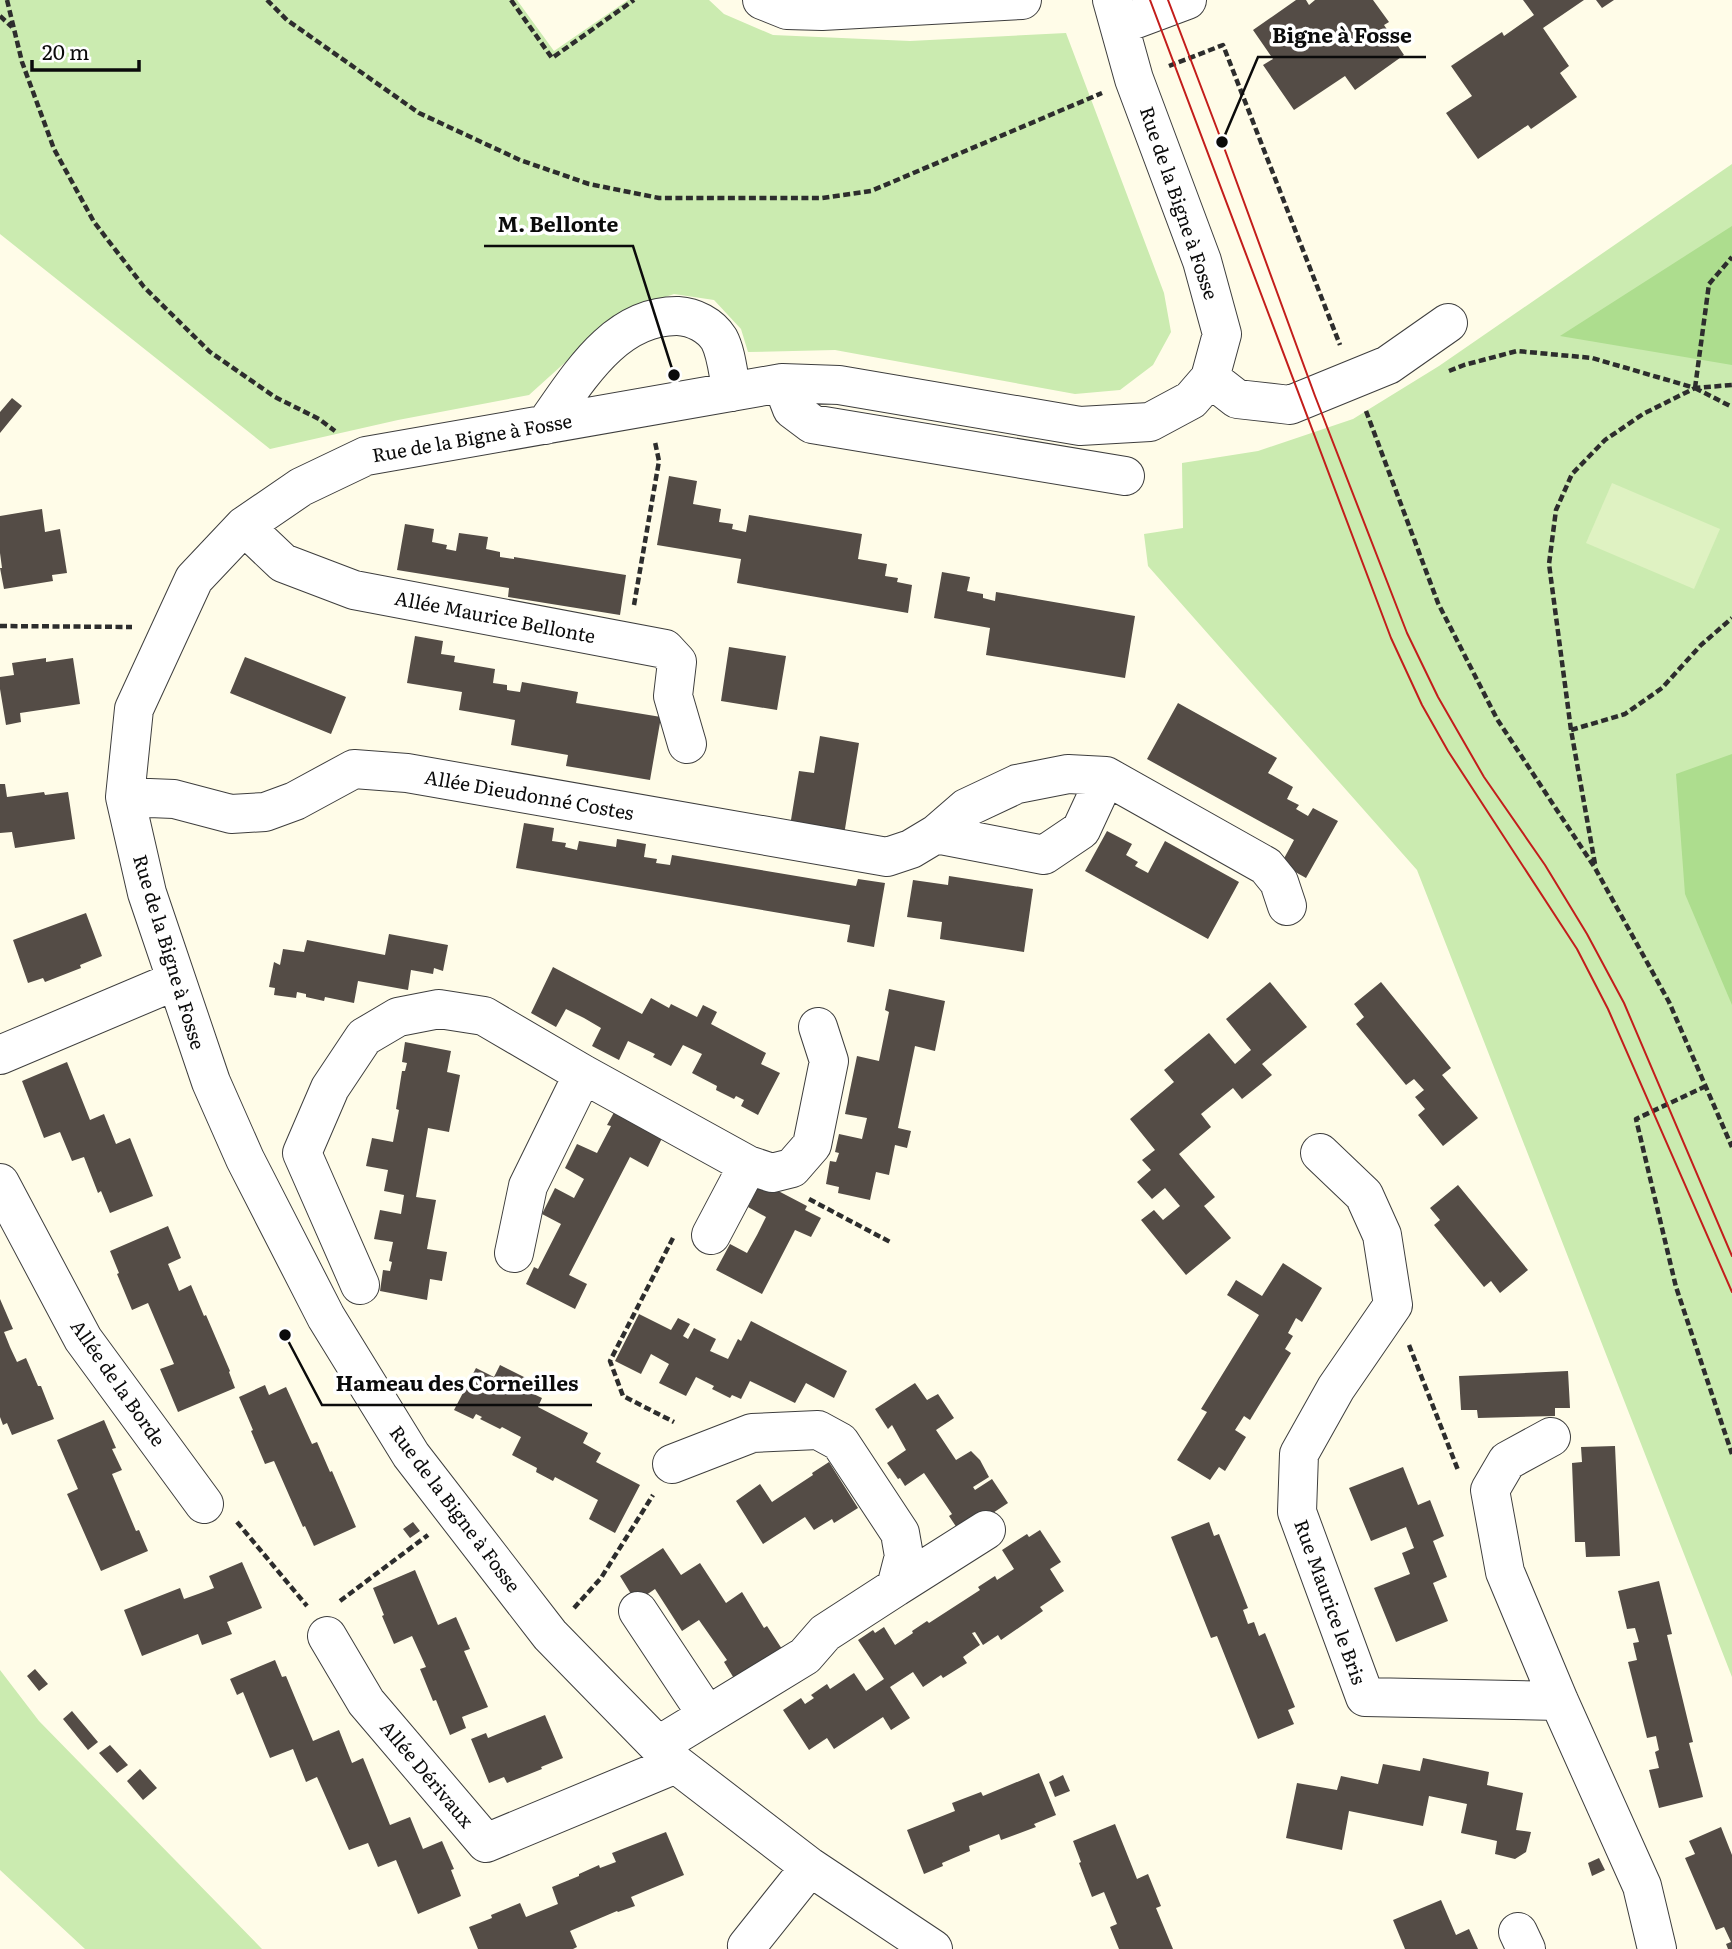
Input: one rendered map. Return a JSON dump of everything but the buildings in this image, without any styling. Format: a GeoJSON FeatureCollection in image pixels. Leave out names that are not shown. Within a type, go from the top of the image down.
{"type":"FeatureCollection","features":[{"type":"Feature","properties":{"kind":"street"},"geometry":{"type":"LineString","coordinates":[[762,0],[787,10],[822,11],[1022,0]]}},
{"type":"Feature","properties":{"kind":"street"},"geometry":{"type":"LineString","coordinates":[[1116,13],[1187,0]]}},
{"type":"Feature","properties":{"kind":"street","name":"Rue de la Bigne à Fosse"},"geometry":{"type":"LineString","coordinates":[[933,1949],[810,1867],[667,1754],[550,1635],[411,1455],[326,1317],[245,1159],[211,1082],[147,893],[125,796],[134,709],[194,579],[244,526],[301,487],[366,456],[782,383],[839,385],[1080,426],[1150,422],[1191,400],[1210,378],[1222,334],[1202,261],[1135,79],[1116,13]]}},
{"type":"Feature","properties":{"kind":"street"},"geometry":{"type":"LineString","coordinates":[[545,425],[582,372],[603,349],[629,329],[650,319],[666,316],[684,316],[704,323],[719,339],[732,392]]}},
{"type":"Feature","properties":{"kind":"street"},"geometry":{"type":"LineString","coordinates":[[1210,378],[1237,399],[1290,405],[1359,393],[1388,365],[1448,323]]}},
{"type":"Feature","properties":{"kind":"street"},"geometry":{"type":"LineString","coordinates":[[782,383],[792,409],[812,424],[1125,476]]}},
{"type":"Feature","properties":{"kind":"street","name":"Allée Maurice Bellonte"},"geometry":{"type":"LineString","coordinates":[[244,526],[283,564],[354,590],[665,649],[677,662],[673,696],[687,744]]}},
{"type":"Feature","properties":{"kind":"street","name":"Allée Dieudonné Costes"},"geometry":{"type":"LineString","coordinates":[[125,796],[174,799],[231,814],[265,811],[295,801],[354,769],[407,774],[887,857],[911,849],[936,834],[967,808],[1017,783],[1068,774],[1106,776],[1266,866],[1279,882],[1287,906]]}},
{"type":"Feature","properties":{"kind":"street"},"geometry":{"type":"LineString","coordinates":[[936,834],[1044,855],[1081,830],[1106,776]]}},
{"type":"Feature","properties":{"kind":"street"},"geometry":{"type":"LineString","coordinates":[[0,1055],[175,981]]}},
{"type":"Feature","properties":{"kind":"street"},"geometry":{"type":"LineString","coordinates":[[360,1285],[302,1153],[330,1088],[364,1037],[398,1017],[439,1009],[484,1016],[583,1074],[760,1169],[792,1168],[812,1145],[829,1061],[818,1027]]}},
{"type":"Feature","properties":{"kind":"street"},"geometry":{"type":"LineString","coordinates":[[514,1253],[528,1186],[583,1074]]}},
{"type":"Feature","properties":{"kind":"street"},"geometry":{"type":"LineString","coordinates":[[245,1159],[302,1153]]}},
{"type":"Feature","properties":{"kind":"street"},"geometry":{"type":"LineString","coordinates":[[1320,1153],[1364,1195],[1382,1235],[1394,1305]]}},
{"type":"Feature","properties":{"kind":"street"},"geometry":{"type":"LineString","coordinates":[[712,1233],[760,1169]]}},
{"type":"Feature","properties":{"kind":"street","name":"Allée de la Borde"},"geometry":{"type":"LineString","coordinates":[[0,1184],[83,1339],[204,1504]]}},
{"type":"Feature","properties":{"kind":"street","name":"Rue Maurice le Bris"},"geometry":{"type":"LineString","coordinates":[[1394,1305],[1336,1388],[1299,1454],[1297,1512],[1365,1697],[1559,1701]]}},
{"type":"Feature","properties":{"kind":"street"},"geometry":{"type":"LineString","coordinates":[[672,1464],[752,1433],[818,1430],[840,1442],[900,1533],[904,1556],[896,1587]]}},
{"type":"Feature","properties":{"kind":"street"},"geometry":{"type":"LineString","coordinates":[[1551,1437],[1507,1461],[1490,1490],[1505,1572],[1642,1886],[1657,1949]]}},
{"type":"Feature","properties":{"kind":"street"},"geometry":{"type":"LineString","coordinates":[[667,1754],[707,1715],[805,1656],[825,1633],[986,1530]]}},
{"type":"Feature","properties":{"kind":"street"},"geometry":{"type":"LineString","coordinates":[[638,1611],[707,1715]]}},
{"type":"Feature","properties":{"kind":"street","name":"Allée Dérivaux"},"geometry":{"type":"LineString","coordinates":[[322,1627],[366,1702],[486,1843],[667,1754]]}},
{"type":"Feature","properties":{"kind":"street"},"geometry":{"type":"LineString","coordinates":[[748,1949],[747,1946],[810,1867]]}},
{"type":"Feature","properties":{"kind":"path"},"geometry":{"type":"LineString","coordinates":[[7,0],[22,62],[54,149],[93,222],[144,287],[210,352],[275,397],[319,419],[366,456]]}},
{"type":"Feature","properties":{"kind":"path"},"geometry":{"type":"LineString","coordinates":[[267,0],[287,20],[419,113],[520,160],[589,184],[659,198],[822,198],[871,191],[1135,79]]}},
{"type":"Feature","properties":{"kind":"path"},"geometry":{"type":"LineString","coordinates":[[511,0],[552,58],[634,0]]}},
{"type":"Feature","properties":{"kind":"path"},"geometry":{"type":"LineString","coordinates":[[0,16],[14,29]]}},
{"type":"Feature","properties":{"kind":"path"},"geometry":{"type":"LineString","coordinates":[[1190,58],[1223,45],[1438,603],[1497,719],[1595,868],[1669,1002],[1732,1147]]}},
{"type":"Feature","properties":{"kind":"path"},"geometry":{"type":"LineString","coordinates":[[1695,388],[1709,284],[1732,257]]}},
{"type":"Feature","properties":{"kind":"path"},"geometry":{"type":"LineString","coordinates":[[1441,373],[1517,351],[1592,358],[1695,388],[1732,407]]}},
{"type":"Feature","properties":{"kind":"path"},"geometry":{"type":"LineString","coordinates":[[1595,868],[1549,564],[1556,510],[1572,474],[1605,440],[1643,414],[1695,388],[1732,385]]}},
{"type":"Feature","properties":{"kind":"path"},"geometry":{"type":"LineString","coordinates":[[628,642],[659,461],[648,407]]}},
{"type":"Feature","properties":{"kind":"path"},"geometry":{"type":"LineString","coordinates":[[1572,730],[1625,714],[1634,708],[1662,688],[1700,645],[1732,618]]}},
{"type":"Feature","properties":{"kind":"path"},"geometry":{"type":"LineString","coordinates":[[0,626],[171,627]]}},
{"type":"Feature","properties":{"kind":"path"},"geometry":{"type":"LineString","coordinates":[[1706,1086],[1636,1119],[1676,1287],[1732,1454]]}},
{"type":"Feature","properties":{"kind":"path"},"geometry":{"type":"LineString","coordinates":[[760,1169],[786,1186],[892,1243]]}},
{"type":"Feature","properties":{"kind":"path"},"geometry":{"type":"LineString","coordinates":[[550,1635],[601,1577],[672,1464],[690,1430],[622,1395],[610,1361],[684,1216],[712,1233]]}},
{"type":"Feature","properties":{"kind":"path"},"geometry":{"type":"LineString","coordinates":[[1394,1305],[1460,1475],[1490,1490]]}},
{"type":"Feature","properties":{"kind":"path"},"geometry":{"type":"LineString","coordinates":[[204,1504],[239,1523],[322,1627],[456,1514]]}},
{"type":"Feature","properties":{"kind":"green space"},"geometry":{"type":"Polygon","coordinates":[[[0,0],[517,0],[554,51],[628,0],[709,0],[724,14],[773,35],[910,41],[1066,33],[1164,293],[1171,332],[1153,365],[1120,390],[1075,394],[835,350],[748,352],[741,329],[714,300],[674,294],[621,312],[529,395],[398,420],[270,449],[0,234],[0,0]]]}},
{"type":"Feature","properties":{"kind":"green space"},"geometry":{"type":"Polygon","coordinates":[[[1732,164],[1732,1677],[1417,870],[1148,566],[1144,534],[1183,528],[1182,463],[1258,451],[1353,419],[1439,366],[1732,164]]]}},
{"type":"Feature","properties":{"kind":"green space"},"geometry":{"type":"Polygon","coordinates":[[[1732,226],[1732,365],[1560,336],[1732,226]]]}},
{"type":"Feature","properties":{"kind":"green space"},"geometry":{"type":"Polygon","coordinates":[[[1612,483],[1720,529],[1694,589],[1586,543],[1612,483]]]}},
{"type":"Feature","properties":{"kind":"green space"},"geometry":{"type":"Polygon","coordinates":[[[1732,754],[1732,1005],[1685,894],[1676,774],[1732,754]]]}},
{"type":"Feature","properties":{"kind":"green space"},"geometry":{"type":"Polygon","coordinates":[[[0,1670],[39,1721],[262,1949],[85,1949],[0,1870],[0,1670]]]}},
{"type":"Feature","properties":{"kind":"tram line"},"geometry":{"type":"LineString","coordinates":[[1150,0],[1391,638],[1422,705],[1448,751],[1577,949],[1608,1009],[1732,1292]]}},
{"type":"Feature","properties":{"kind":"tram line"},"geometry":{"type":"LineString","coordinates":[[1168,0],[1315,396],[1407,633],[1438,697],[1484,777],[1545,865],[1587,934],[1624,1003],[1732,1256]]}},
{"type":"Feature","properties":{"kind":"place","name":"Bigne à Fosse"},"geometry":{"type":"Point","coordinates":[1222,142]}},
{"type":"Feature","properties":{"kind":"place","name":"M. Bellonte"},"geometry":{"type":"Point","coordinates":[674,375]}},
{"type":"Feature","properties":{"kind":"place","name":"Hameau des Corneilles"},"geometry":{"type":"Point","coordinates":[285,1335]}}]}
